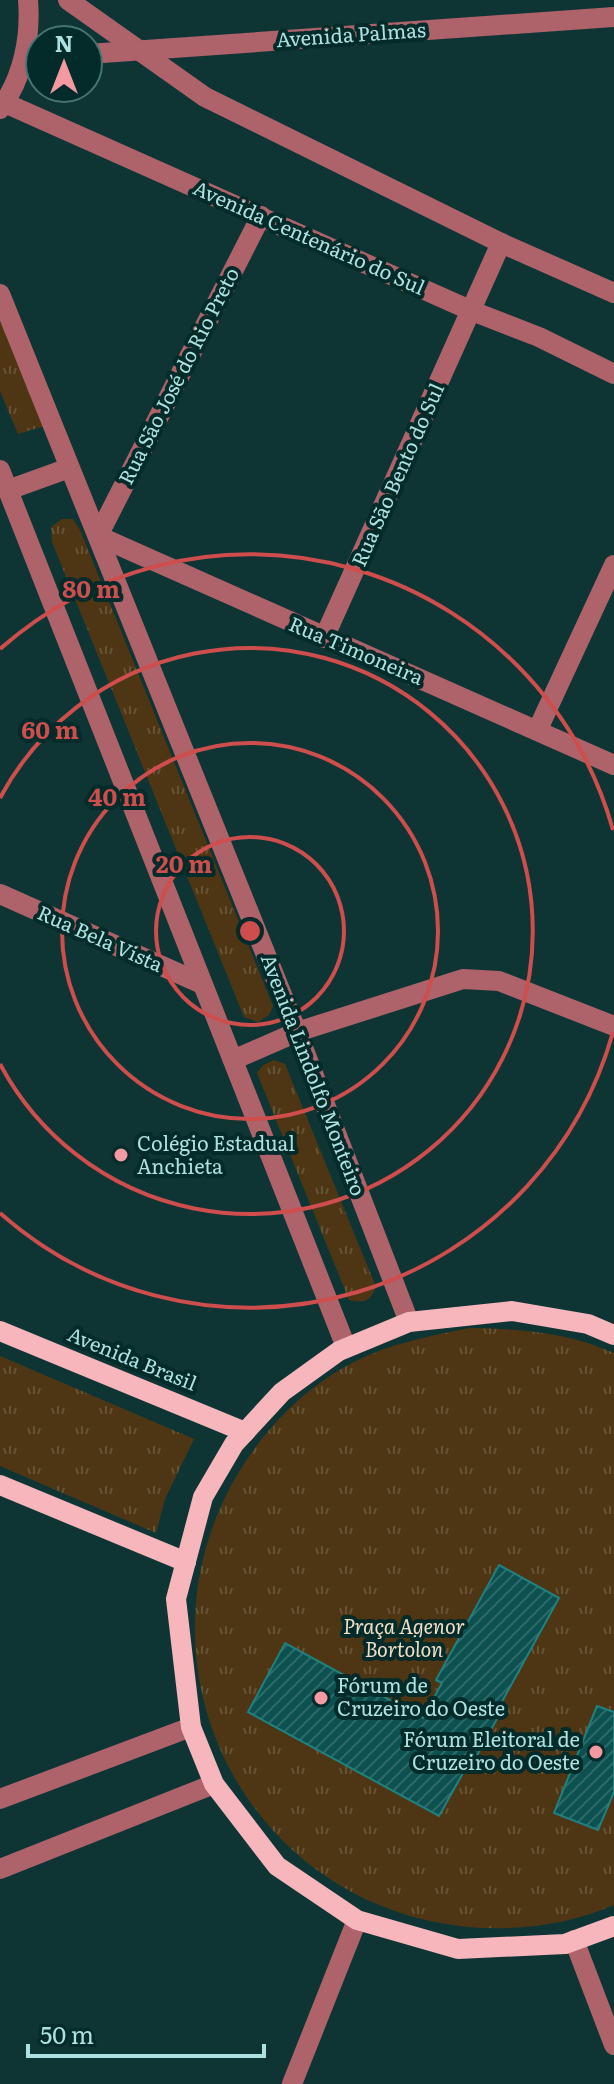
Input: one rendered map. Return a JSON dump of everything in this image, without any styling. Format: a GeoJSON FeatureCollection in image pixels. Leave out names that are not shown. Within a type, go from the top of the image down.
{"type":"FeatureCollection","features":[{"type":"Feature","properties":{"kind":"main road"},"geometry":{"type":"LineString","coordinates":[[614,1335],[588,1324],[512,1311],[409,1322],[346,1347],[282,1392],[245,1432],[203,1497],[176,1599],[191,1727],[214,1784],[277,1866],[357,1920],[458,1949],[574,1940],[614,1926]]}},
{"type":"Feature","properties":{"kind":"main road","name":"Avenida Brasil"},"geometry":{"type":"LineString","coordinates":[[0,1331],[245,1432]]}},
{"type":"Feature","properties":{"kind":"main road"},"geometry":{"type":"LineString","coordinates":[[0,1485],[186,1562]]}},
{"type":"Feature","properties":{"kind":"street"},"geometry":{"type":"LineString","coordinates":[[28,0],[30,24]]}},
{"type":"Feature","properties":{"kind":"street"},"geometry":{"type":"LineString","coordinates":[[68,0],[134,50],[205,97],[501,243],[614,293]]}},
{"type":"Feature","properties":{"kind":"street","name":"Avenida Palmas"},"geometry":{"type":"LineString","coordinates":[[104,53],[614,17]]}},
{"type":"Feature","properties":{"kind":"street"},"geometry":{"type":"LineString","coordinates":[[2,106],[24,72]]}},
{"type":"Feature","properties":{"kind":"street","name":"Avenida Centenário do Sul"},"geometry":{"type":"LineString","coordinates":[[2,106],[261,216],[472,311],[539,337],[614,374]]}},
{"type":"Feature","properties":{"kind":"street","name":"Rua São José do Rio Preto"},"geometry":{"type":"LineString","coordinates":[[98,536],[261,216]]}},
{"type":"Feature","properties":{"kind":"street","name":"Rua São Bento do Sul"},"geometry":{"type":"LineString","coordinates":[[324,638],[501,243]]}},
{"type":"Feature","properties":{"kind":"street","name":"Avenida Lindolfo Monteiro"},"geometry":{"type":"LineString","coordinates":[[0,294],[297,1032],[409,1322]]}},
{"type":"Feature","properties":{"kind":"street"},"geometry":{"type":"LineString","coordinates":[[8,490],[69,468]]}},
{"type":"Feature","properties":{"kind":"street"},"geometry":{"type":"LineString","coordinates":[[0,470],[346,1347]]}},
{"type":"Feature","properties":{"kind":"street","name":"Rua Timoneira"},"geometry":{"type":"LineString","coordinates":[[98,536],[614,765]]}},
{"type":"Feature","properties":{"kind":"street"},"geometry":{"type":"LineString","coordinates":[[538,729],[614,565]]}},
{"type":"Feature","properties":{"kind":"street","name":"Rua Bela Vista"},"geometry":{"type":"LineString","coordinates":[[0,894],[200,983]]}},
{"type":"Feature","properties":{"kind":"street"},"geometry":{"type":"LineString","coordinates":[[233,1060],[297,1032],[463,979],[499,981],[614,1026]]}},
{"type":"Feature","properties":{"kind":"street"},"geometry":{"type":"LineString","coordinates":[[0,1799],[191,1727]]}},
{"type":"Feature","properties":{"kind":"street"},"geometry":{"type":"LineString","coordinates":[[0,1869],[214,1784]]}},
{"type":"Feature","properties":{"kind":"street"},"geometry":{"type":"LineString","coordinates":[[292,2084],[357,1920]]}},
{"type":"Feature","properties":{"kind":"street"},"geometry":{"type":"LineString","coordinates":[[574,1940],[614,2045]]}},
{"type":"Feature","properties":{"kind":"green space"},"geometry":{"type":"Polygon","coordinates":[[[0,317],[45,426],[18,434],[0,391],[0,317]]]}},
{"type":"Feature","properties":{"kind":"green space"},"geometry":{"type":"Polygon","coordinates":[[[62,519],[73,519],[80,530],[273,1006],[269,1015],[258,1022],[244,1017],[52,542],[51,527],[62,519]]]}},
{"type":"Feature","properties":{"kind":"green space"},"geometry":{"type":"Polygon","coordinates":[[[274,1060],[285,1064],[376,1287],[366,1300],[349,1300],[257,1073],[263,1065],[274,1060]]]}},
{"type":"Feature","properties":{"kind":"green space","name":"Praça Agenor Bortolon"},"geometry":{"type":"Polygon","coordinates":[[[470,1328],[543,1333],[579,1340],[614,1353],[614,1905],[577,1918],[518,1928],[460,1926],[382,1906],[315,1869],[262,1817],[223,1755],[200,1685],[195,1611],[209,1536],[254,1449],[292,1406],[338,1371],[396,1345],[470,1328]]]}},
{"type":"Feature","properties":{"kind":"green space"},"geometry":{"type":"Polygon","coordinates":[[[0,1356],[194,1439],[165,1499],[156,1533],[0,1466],[0,1356]]]}},
{"type":"Feature","properties":{"kind":"building","name":"Fórum de Cruzeiro do Oeste"},"geometry":{"type":"Polygon","coordinates":[[[499,1565],[559,1598],[494,1716],[498,1717],[476,1757],[473,1755],[439,1816],[248,1712],[285,1643],[423,1718],[442,1683],[436,1680],[499,1565]]]}},
{"type":"Feature","properties":{"kind":"building","name":"Fórum Eleitoral de Cruzeiro do Oeste"},"geometry":{"type":"Polygon","coordinates":[[[597,1706],[614,1712],[614,1792],[598,1830],[554,1813],[597,1706]]]}},
{"type":"Feature","properties":{"kind":"place","name":"Colégio Estadual Anchieta"},"geometry":{"type":"Point","coordinates":[121,1155]}},
{"type":"Feature","properties":{"kind":"place","name":"Fórum de Cruzeiro do Oeste"},"geometry":{"type":"Point","coordinates":[321,1698]}},
{"type":"Feature","properties":{"kind":"place","name":"Fórum Eleitoral de Cruzeiro do Oeste"},"geometry":{"type":"Point","coordinates":[596,1752]}}]}
